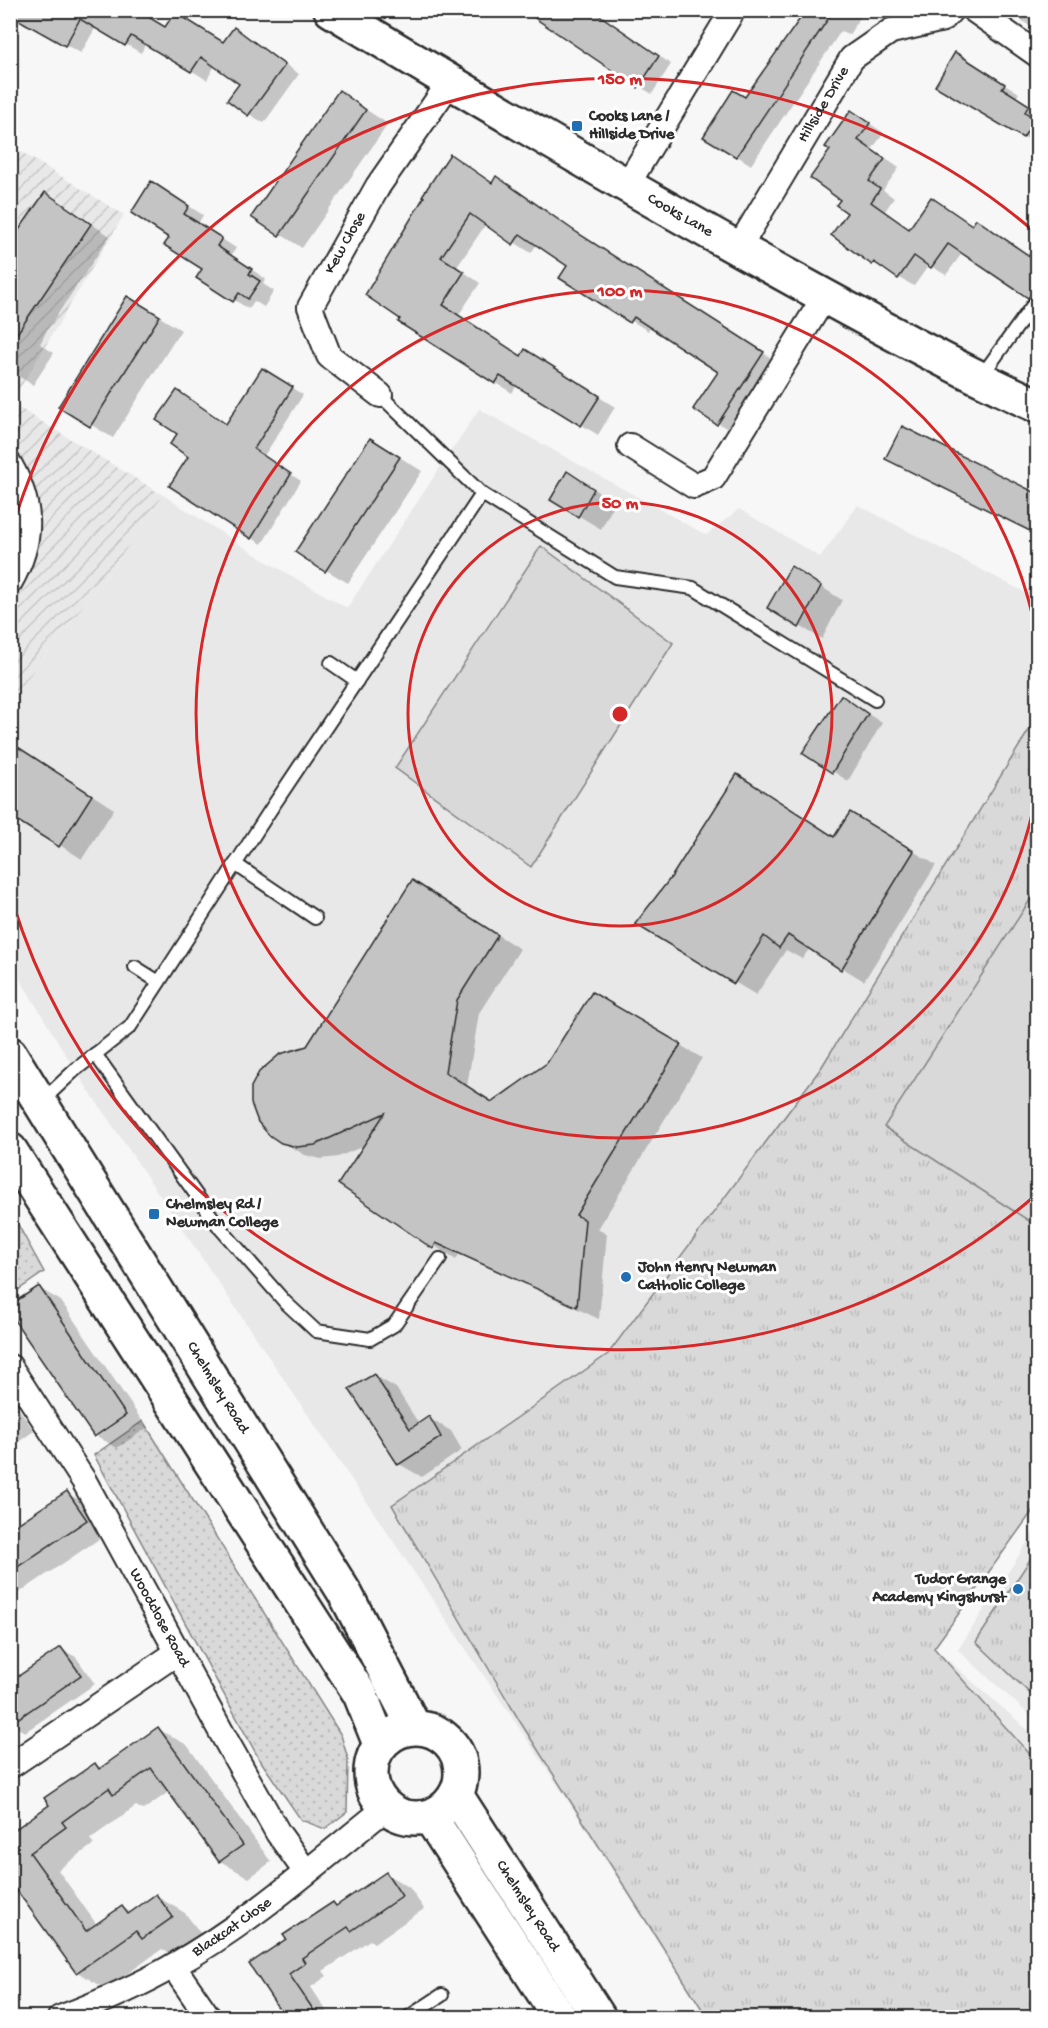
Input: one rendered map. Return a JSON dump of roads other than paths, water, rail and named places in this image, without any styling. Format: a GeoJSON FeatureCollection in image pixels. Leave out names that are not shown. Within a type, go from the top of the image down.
{"type":"FeatureCollection","features":[{"type":"Feature","properties":{"kind":"street","name":"Cooks Lane"},"geometry":{"type":"LineString","coordinates":[[331,10],[450,82],[738,249],[979,379],[1038,406]]}},
{"type":"Feature","properties":{"kind":"street"},"geometry":{"type":"LineString","coordinates":[[627,185],[733,10]]}},
{"type":"Feature","properties":{"kind":"street","name":"Hillside Drive"},"geometry":{"type":"LineString","coordinates":[[738,249],[852,58],[891,31],[943,19],[951,10]]}},
{"type":"Feature","properties":{"kind":"street"},"geometry":{"type":"LineString","coordinates":[[974,10],[1038,56]]}},
{"type":"Feature","properties":{"kind":"street","name":"Kew Close"},"geometry":{"type":"LineString","coordinates":[[380,395],[329,356],[310,307],[378,186],[450,82]]}},
{"type":"Feature","properties":{"kind":"street"},"geometry":{"type":"LineString","coordinates":[[630,446],[694,486],[713,478],[825,296]]}},
{"type":"Feature","properties":{"kind":"street"},"geometry":{"type":"LineString","coordinates":[[10,465],[22,487],[29,517],[22,562],[10,582]]}},
{"type":"Feature","properties":{"kind":"street","name":"Chelmsley Road"},"geometry":{"type":"LineString","coordinates":[[10,1054],[346,1595],[414,1727]]}},
{"type":"Feature","properties":{"kind":"street"},"geometry":{"type":"LineString","coordinates":[[10,1150],[360,1694],[380,1744]]}},
{"type":"Feature","properties":{"kind":"street","name":"Woodclose Road"},"geometry":{"type":"LineString","coordinates":[[10,1367],[84,1481],[278,1833],[306,1872]]}},
{"type":"Feature","properties":{"kind":"street"},"geometry":{"type":"LineString","coordinates":[[10,1766],[178,1652]]}},
{"type":"Feature","properties":{"kind":"street"},"geometry":{"type":"LineString","coordinates":[[414,1727],[438,1732],[455,1749],[461,1765],[460,1786],[456,1795],[440,1812],[430,1816],[409,1818],[386,1808],[370,1779],[371,1761],[380,1744],[395,1732],[414,1727]]}},
{"type":"Feature","properties":{"kind":"street","name":"Chelmsley Road"},"geometry":{"type":"LineString","coordinates":[[456,1795],[599,2018]]}},
{"type":"Feature","properties":{"kind":"street","name":"Blackcat Close"},"geometry":{"type":"LineString","coordinates":[[60,2018],[106,2000],[173,1966],[239,1924],[386,1808]]}},
{"type":"Feature","properties":{"kind":"street","name":"Chelmsley Road"},"geometry":{"type":"LineString","coordinates":[[430,1816],[560,2018]]}},
{"type":"Feature","properties":{"kind":"street"},"geometry":{"type":"LineString","coordinates":[[173,1966],[209,2018]]}},
{"type":"Feature","properties":{"kind":"lane"},"geometry":{"type":"LineString","coordinates":[[979,379],[1038,298]]}},
{"type":"Feature","properties":{"kind":"lane"},"geometry":{"type":"LineString","coordinates":[[380,395],[482,494],[615,578],[693,588],[876,700]]}},
{"type":"Feature","properties":{"kind":"lane"},"geometry":{"type":"LineString","coordinates":[[40,1103],[95,1054],[130,1027],[235,864],[482,494]]}},
{"type":"Feature","properties":{"kind":"lane"},"geometry":{"type":"LineString","coordinates":[[331,663],[357,681]]}},
{"type":"Feature","properties":{"kind":"lane"},"geometry":{"type":"LineString","coordinates":[[235,864],[315,918]]}},
{"type":"Feature","properties":{"kind":"lane"},"geometry":{"type":"LineString","coordinates":[[135,967],[159,982]]}},
{"type":"Feature","properties":{"kind":"lane"},"geometry":{"type":"LineString","coordinates":[[95,1054],[220,1228],[285,1302],[316,1331],[370,1339],[386,1330],[394,1325],[440,1259]]}},
{"type":"Feature","properties":{"kind":"lane"},"geometry":{"type":"LineString","coordinates":[[407,2018],[442,1995]]}},
{"type":"Feature","properties":{"kind":"place","name":"Cooks Lane / Hillside Drive"},"geometry":{"type":"Point","coordinates":[577,126]}},
{"type":"Feature","properties":{"kind":"place","name":"Chelmsley Rd / Newman College"},"geometry":{"type":"Point","coordinates":[154,1214]}},
{"type":"Feature","properties":{"kind":"place","name":"John Henry Newman Catholic College"},"geometry":{"type":"Point","coordinates":[626,1277]}},
{"type":"Feature","properties":{"kind":"place","name":"Tudor Grange Academy Kingshurst"},"geometry":{"type":"Point","coordinates":[1018,1589]}}]}
